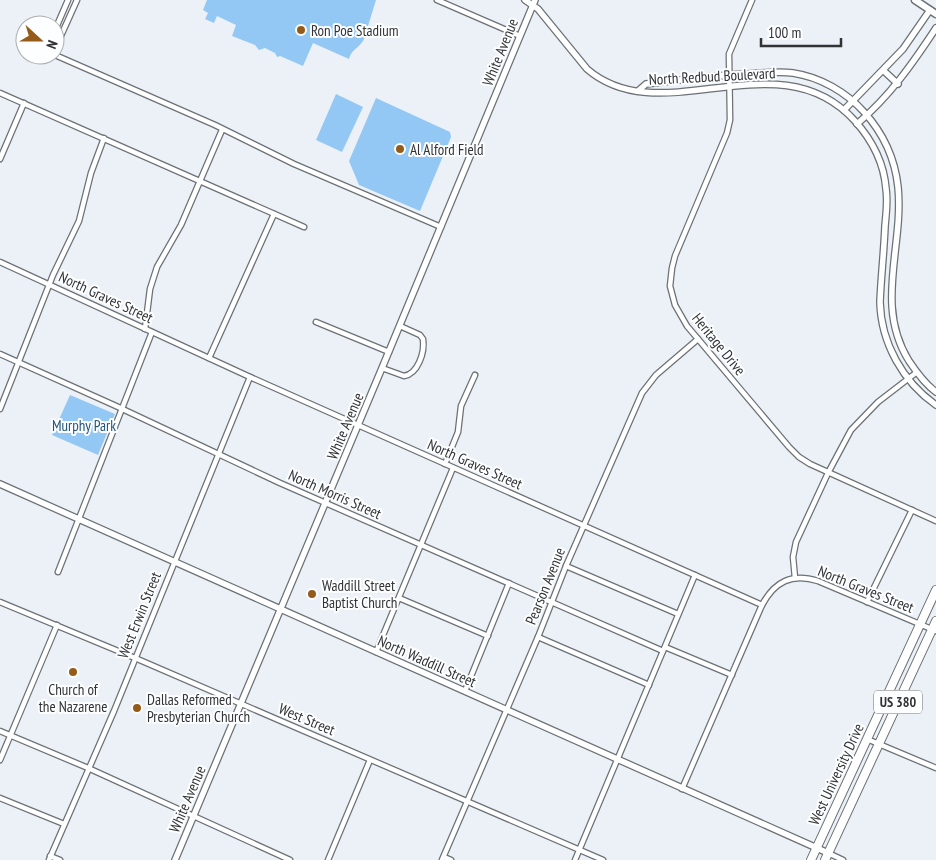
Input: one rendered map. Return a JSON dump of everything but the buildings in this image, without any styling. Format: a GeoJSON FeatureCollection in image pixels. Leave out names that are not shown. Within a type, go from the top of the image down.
{"type":"FeatureCollection","features":[{"type":"Feature","properties":{"kind":"highway","name":"West University Drive"},"geometry":{"type":"LineString","coordinates":[[810,860],[936,590]]}},
{"type":"Feature","properties":{"kind":"highway","name":"West University Drive"},"geometry":{"type":"LineString","coordinates":[[827,857],[934,630],[936,621]]}},
{"type":"Feature","properties":{"kind":"main road"},"geometry":{"type":"LineString","coordinates":[[915,0],[933,12]]}},
{"type":"Feature","properties":{"kind":"street"},"geometry":{"type":"LineString","coordinates":[[65,26],[77,0]]}},
{"type":"Feature","properties":{"kind":"street"},"geometry":{"type":"LineString","coordinates":[[437,0],[520,36]]}},
{"type":"Feature","properties":{"kind":"street","name":"North Redbud Boulevard"},"geometry":{"type":"LineString","coordinates":[[525,0],[534,2],[587,69],[596,77],[618,87],[648,94],[772,83],[795,86],[815,93],[844,110],[874,147],[885,180],[887,206],[880,309],[889,345],[898,365],[908,379],[936,405]]}},
{"type":"Feature","properties":{"kind":"street","name":"Heritage Drive"},"geometry":{"type":"LineString","coordinates":[[752,0],[730,51],[728,61],[730,120],[727,133],[674,256],[670,286],[675,305],[687,326],[789,448],[810,464],[936,521]]}},
{"type":"Feature","properties":{"kind":"street"},"geometry":{"type":"LineString","coordinates":[[61,15],[66,1],[74,6]]}},
{"type":"Feature","properties":{"kind":"street","name":"White Avenue"},"geometry":{"type":"LineString","coordinates":[[175,860],[534,2]]}},
{"type":"Feature","properties":{"kind":"street"},"geometry":{"type":"LineString","coordinates":[[844,110],[884,71],[933,12]]}},
{"type":"Feature","properties":{"kind":"street"},"geometry":{"type":"LineString","coordinates":[[857,124],[898,84],[936,28]]}},
{"type":"Feature","properties":{"kind":"street"},"geometry":{"type":"LineString","coordinates":[[65,59],[215,126],[294,164],[441,227]]}},
{"type":"Feature","properties":{"kind":"street"},"geometry":{"type":"LineString","coordinates":[[884,71],[898,84]]}},
{"type":"Feature","properties":{"kind":"street","name":"North Redbud Boulevard"},"geometry":{"type":"LineString","coordinates":[[638,91],[646,84],[729,74],[779,72],[804,76],[830,86],[853,100],[867,116],[886,144],[897,180],[898,202],[891,309],[894,325],[902,347],[916,372],[936,392]]}},
{"type":"Feature","properties":{"kind":"street"},"geometry":{"type":"LineString","coordinates":[[0,93],[304,227]]}},
{"type":"Feature","properties":{"kind":"street"},"geometry":{"type":"LineString","coordinates":[[0,159],[24,103]]}},
{"type":"Feature","properties":{"kind":"street"},"geometry":{"type":"LineString","coordinates":[[145,329],[150,289],[157,266],[181,225],[222,130]]}},
{"type":"Feature","properties":{"kind":"street"},"geometry":{"type":"LineString","coordinates":[[0,409],[50,284],[78,222],[91,173],[104,138]]}},
{"type":"Feature","properties":{"kind":"street"},"geometry":{"type":"LineString","coordinates":[[209,358],[274,214]]}},
{"type":"Feature","properties":{"kind":"street","name":"North Graves Street"},"geometry":{"type":"LineString","coordinates":[[0,262],[358,426],[762,605],[777,585],[795,578],[808,578],[934,630]]}},
{"type":"Feature","properties":{"kind":"street"},"geometry":{"type":"LineString","coordinates":[[316,322],[389,352]]}},
{"type":"Feature","properties":{"kind":"street"},"geometry":{"type":"LineString","coordinates":[[382,368],[404,376],[412,372],[418,364],[422,354],[423,339],[420,335],[400,326]]}},
{"type":"Feature","properties":{"kind":"street"},"geometry":{"type":"LineString","coordinates":[[58,572],[80,520],[152,332]]}},
{"type":"Feature","properties":{"kind":"street","name":"Pearson Avenue"},"geometry":{"type":"LineString","coordinates":[[443,858],[538,637],[583,526],[636,406],[646,386],[656,375],[698,339]]}},
{"type":"Feature","properties":{"kind":"street","name":"North Morris Street"},"geometry":{"type":"LineString","coordinates":[[0,354],[421,545],[551,602],[732,675]]}},
{"type":"Feature","properties":{"kind":"street"},"geometry":{"type":"LineString","coordinates":[[795,578],[793,550],[828,472],[851,430],[878,402],[916,372]]}},
{"type":"Feature","properties":{"kind":"street"},"geometry":{"type":"LineString","coordinates":[[445,464],[458,432],[461,406],[476,375]]}},
{"type":"Feature","properties":{"kind":"street","name":"West Erwin Street"},"geometry":{"type":"LineString","coordinates":[[50,858],[135,658],[250,377]]}},
{"type":"Feature","properties":{"kind":"street"},"geometry":{"type":"LineString","coordinates":[[376,652],[453,468]]}},
{"type":"Feature","properties":{"kind":"street","name":"North Waddill Street"},"geometry":{"type":"LineString","coordinates":[[0,484],[817,848],[827,857],[844,860]]}},
{"type":"Feature","properties":{"kind":"street"},"geometry":{"type":"LineString","coordinates":[[867,602],[912,510]]}},
{"type":"Feature","properties":{"kind":"street"},"geometry":{"type":"LineString","coordinates":[[566,566],[678,614]]}},
{"type":"Feature","properties":{"kind":"street"},"geometry":{"type":"LineString","coordinates":[[575,860],[694,575]]}},
{"type":"Feature","properties":{"kind":"street"},"geometry":{"type":"LineString","coordinates":[[465,691],[510,583]]}},
{"type":"Feature","properties":{"kind":"street"},"geometry":{"type":"LineString","coordinates":[[399,598],[488,636]]}},
{"type":"Feature","properties":{"kind":"street","name":"West Street"},"geometry":{"type":"LineString","coordinates":[[0,603],[57,625],[241,703],[603,860]]}},
{"type":"Feature","properties":{"kind":"street"},"geometry":{"type":"LineString","coordinates":[[682,789],[762,605]]}},
{"type":"Feature","properties":{"kind":"street"},"geometry":{"type":"LineString","coordinates":[[0,760],[57,625]]}},
{"type":"Feature","properties":{"kind":"street"},"geometry":{"type":"LineString","coordinates":[[538,637],[648,685]]}},
{"type":"Feature","properties":{"kind":"street"},"geometry":{"type":"LineString","coordinates":[[0,731],[88,768],[290,860]]}},
{"type":"Feature","properties":{"kind":"street"},"geometry":{"type":"LineString","coordinates":[[867,739],[936,768]]}},
{"type":"Feature","properties":{"kind":"street"},"geometry":{"type":"LineString","coordinates":[[328,860],[370,760]]}},
{"type":"Feature","properties":{"kind":"street"},"geometry":{"type":"LineString","coordinates":[[0,798],[64,824]]}},
{"type":"Feature","properties":{"kind":"street"},"geometry":{"type":"LineString","coordinates":[[50,858],[60,860]]}},
{"type":"Feature","properties":{"kind":"street"},"geometry":{"type":"LineString","coordinates":[[443,858],[451,860]]}},
{"type":"Feature","properties":{"kind":"green space","name":"Ron Poe Stadium"},"geometry":{"type":"Polygon","coordinates":[[[207,0],[376,0],[364,39],[349,59],[313,43],[303,66],[280,56],[277,57],[275,53],[265,48],[259,50],[255,45],[232,36],[236,25],[217,16],[214,23],[205,19],[208,13],[203,10],[207,0]]]}},
{"type":"Feature","properties":{"kind":"green space"},"geometry":{"type":"Polygon","coordinates":[[[336,94],[363,107],[342,152],[316,140],[336,94]]]}},
{"type":"Feature","properties":{"kind":"green space","name":"Al Alford Field"},"geometry":{"type":"Polygon","coordinates":[[[376,98],[450,132],[451,137],[420,211],[359,185],[349,161],[376,98]]]}},
{"type":"Feature","properties":{"kind":"green space","name":"Murphy Park"},"geometry":{"type":"Polygon","coordinates":[[[70,395],[115,414],[98,455],[52,435],[70,395]]]}},
{"type":"Feature","properties":{"kind":"place","name":"Ron Poe Stadium"},"geometry":{"type":"Point","coordinates":[301,30]}},
{"type":"Feature","properties":{"kind":"place","name":"Al Alford Field"},"geometry":{"type":"Point","coordinates":[400,149]}},
{"type":"Feature","properties":{"kind":"place","name":"Waddill Street Baptist Church"},"geometry":{"type":"Point","coordinates":[312,594]}},
{"type":"Feature","properties":{"kind":"place","name":"Church of the Nazarene"},"geometry":{"type":"Point","coordinates":[73,672]}},
{"type":"Feature","properties":{"kind":"place","name":"Dallas Reformed Presbyterian Church"},"geometry":{"type":"Point","coordinates":[137,708]}}]}
